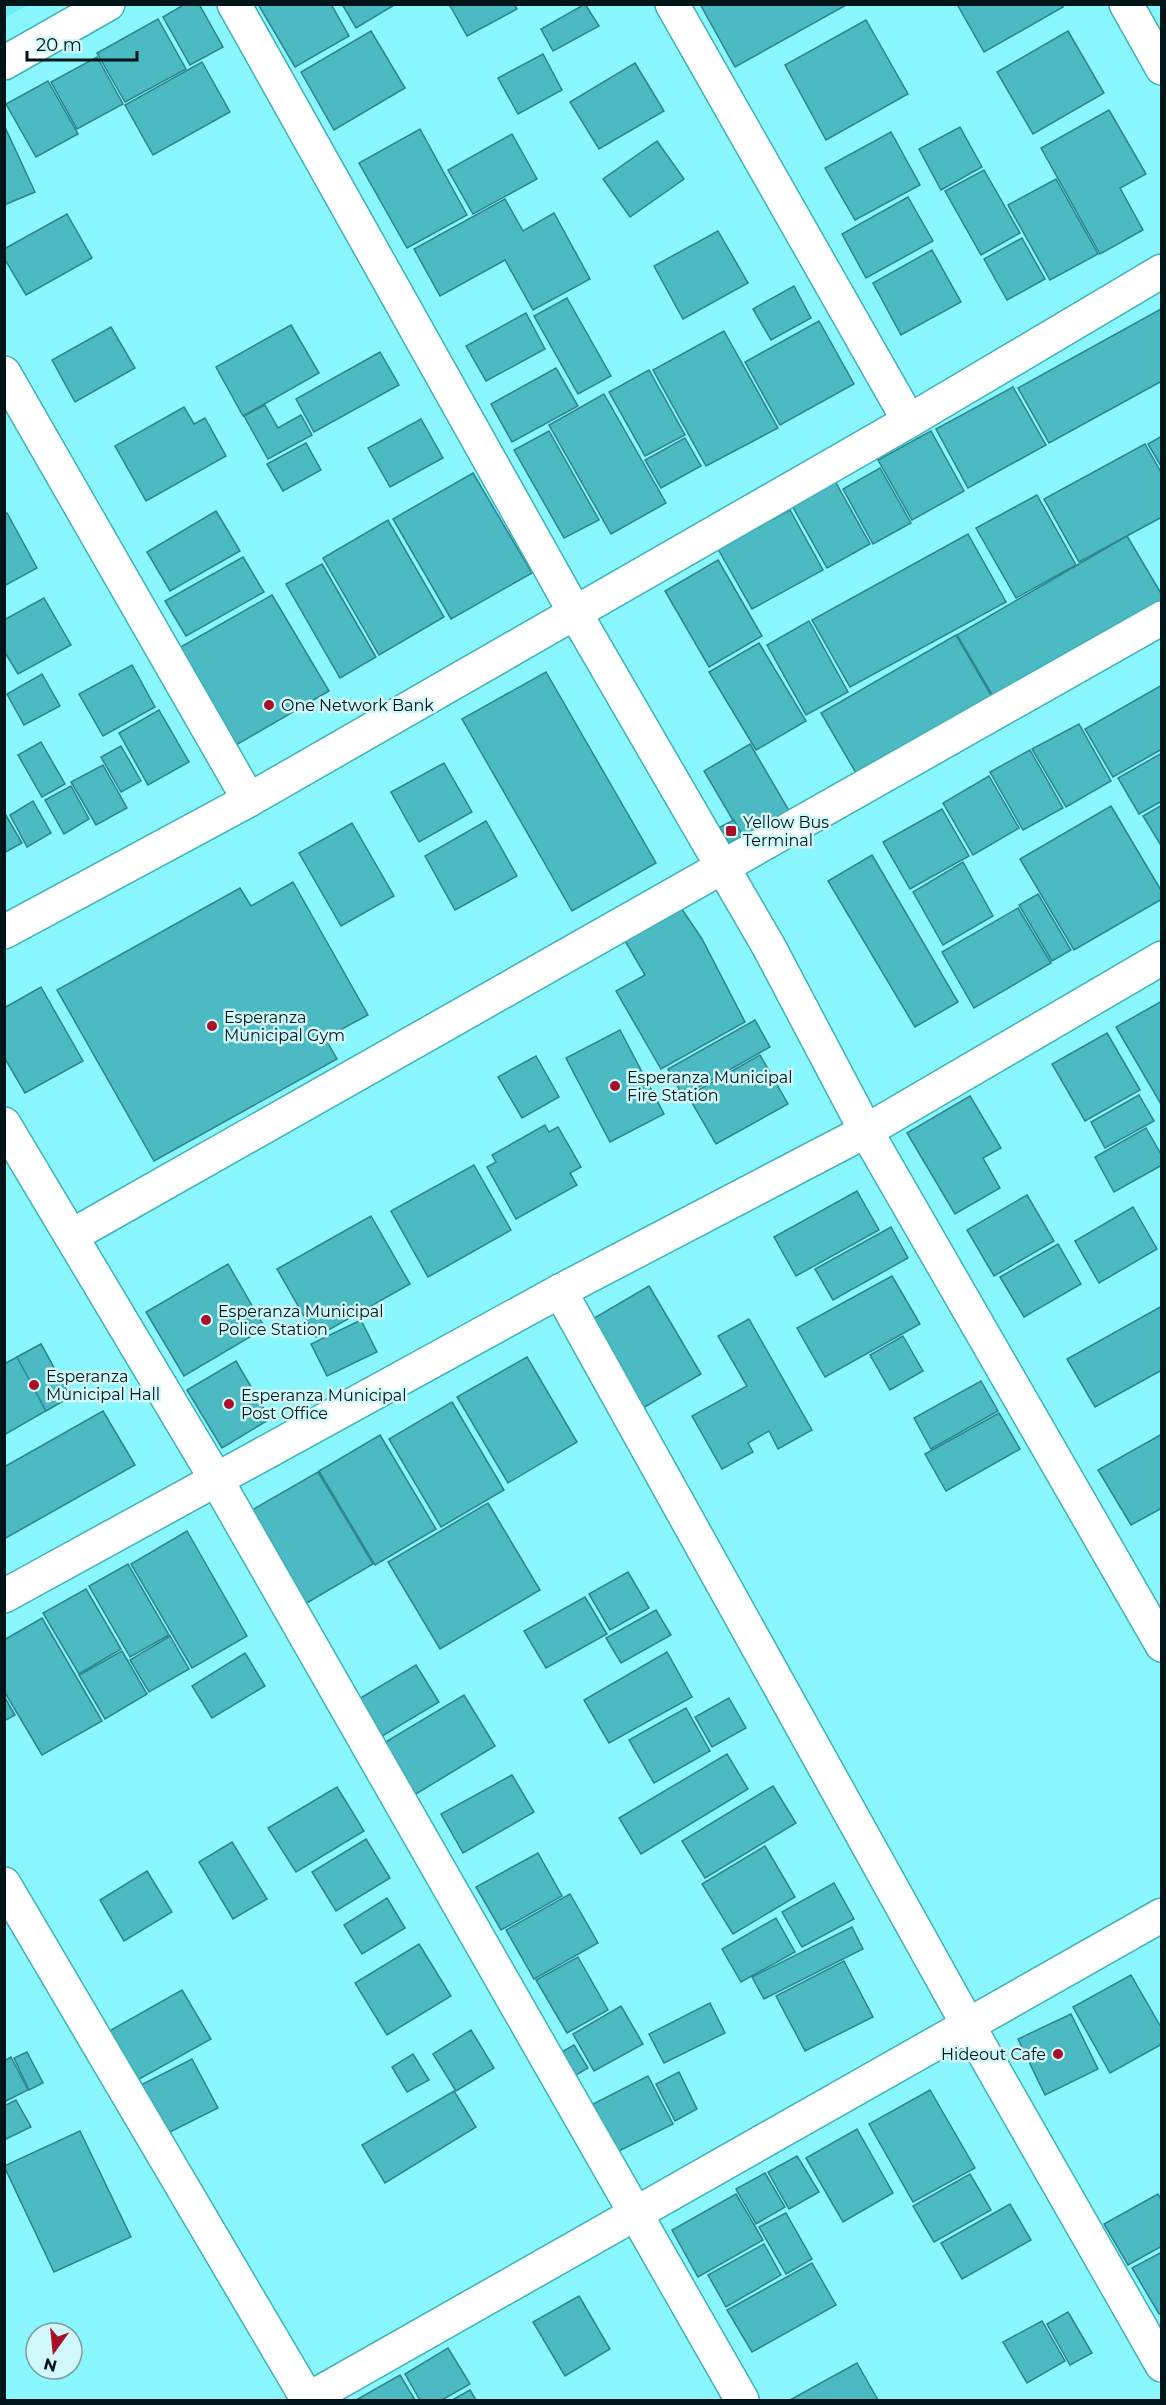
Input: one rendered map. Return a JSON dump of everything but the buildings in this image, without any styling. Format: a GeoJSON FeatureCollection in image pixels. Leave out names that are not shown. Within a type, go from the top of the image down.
{"type":"FeatureCollection","features":[{"type":"Feature","properties":{"kind":"street"},"geometry":{"type":"LineString","coordinates":[[4,63],[108,4]]}},
{"type":"Feature","properties":{"kind":"street"},"geometry":{"type":"LineString","coordinates":[[234,4],[574,611],[769,947],[866,1131],[1161,1645]]}},
{"type":"Feature","properties":{"kind":"street"},"geometry":{"type":"LineString","coordinates":[[672,4],[909,422]]}},
{"type":"Feature","properties":{"kind":"street"},"geometry":{"type":"LineString","coordinates":[[1126,4],[1161,68]]}},
{"type":"Feature","properties":{"kind":"street"},"geometry":{"type":"LineString","coordinates":[[4,932],[249,800],[574,611],[909,422],[1161,271]]}},
{"type":"Feature","properties":{"kind":"street"},"geometry":{"type":"LineString","coordinates":[[4,373],[249,800]]}},
{"type":"Feature","properties":{"kind":"street"},"geometry":{"type":"LineString","coordinates":[[73,1235],[1161,618]]}},
{"type":"Feature","properties":{"kind":"street"},"geometry":{"type":"LineString","coordinates":[[4,1596],[560,1291],[866,1131],[1161,958]]}},
{"type":"Feature","properties":{"kind":"street"},"geometry":{"type":"LineString","coordinates":[[4,1124],[73,1235],[216,1479],[638,2214],[742,2400]]}},
{"type":"Feature","properties":{"kind":"street"},"geometry":{"type":"LineString","coordinates":[[560,1291],[968,2025],[1161,2365]]}},
{"type":"Feature","properties":{"kind":"street"},"geometry":{"type":"LineString","coordinates":[[4,1884],[308,2400],[1161,1915]]}},
{"type":"Feature","properties":{"kind":"shaded area"},"geometry":{"type":"Polygon","coordinates":[[[5,4],[28,4],[28,5],[5,18],[5,4]]]}},
{"type":"Feature","properties":{"kind":"place","name":"One Network Bank"},"geometry":{"type":"Point","coordinates":[269,705]}},
{"type":"Feature","properties":{"kind":"place","name":"Yellow Bus Terminal"},"geometry":{"type":"Point","coordinates":[731,831]}},
{"type":"Feature","properties":{"kind":"place","name":"Esperanza Municipal Gym"},"geometry":{"type":"Point","coordinates":[212,1026]}},
{"type":"Feature","properties":{"kind":"place","name":"Esperanza Municipal Fire Station"},"geometry":{"type":"Point","coordinates":[615,1086]}},
{"type":"Feature","properties":{"kind":"place","name":"Esperanza Municipal Police Station"},"geometry":{"type":"Point","coordinates":[206,1320]}},
{"type":"Feature","properties":{"kind":"place","name":"Esperanza Municipal Hall"},"geometry":{"type":"Point","coordinates":[34,1385]}},
{"type":"Feature","properties":{"kind":"place","name":"Esperanza Municipal Post Office"},"geometry":{"type":"Point","coordinates":[229,1404]}},
{"type":"Feature","properties":{"kind":"place","name":"Hideout Cafe"},"geometry":{"type":"Point","coordinates":[1058,2054]}}]}
